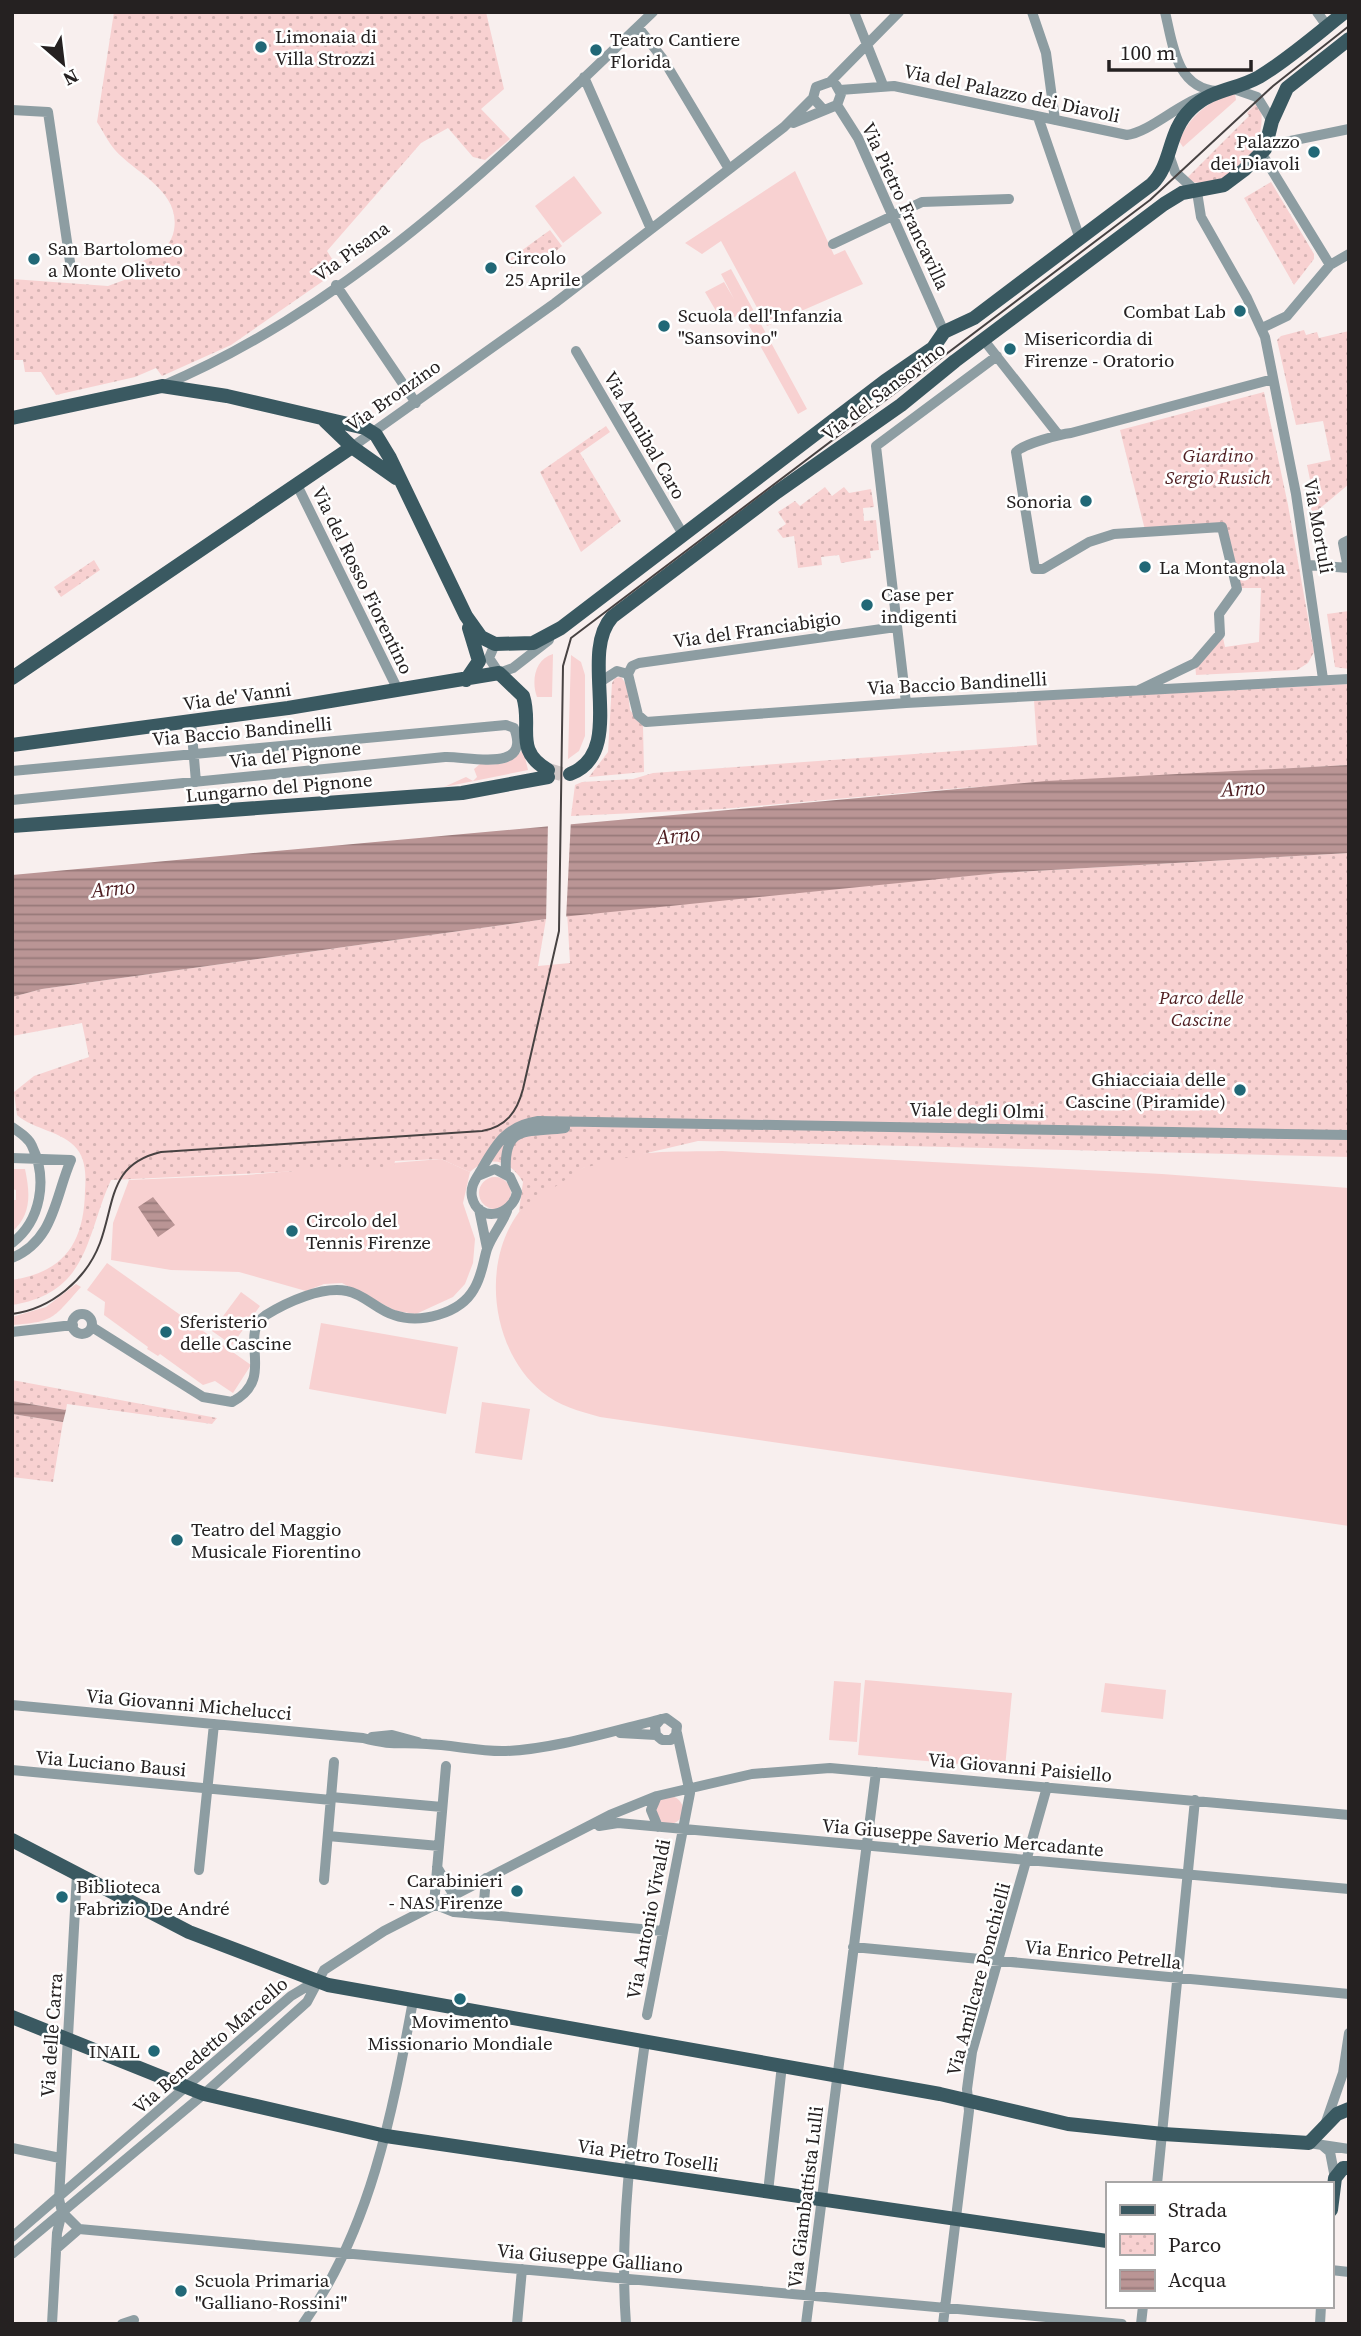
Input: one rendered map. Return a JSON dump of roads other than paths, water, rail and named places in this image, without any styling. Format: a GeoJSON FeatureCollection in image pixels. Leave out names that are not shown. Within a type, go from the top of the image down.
{"type":"FeatureCollection","features":[{"type":"Feature","properties":{"kind":"main road"},"geometry":{"type":"LineString","coordinates":[[1168,151],[1183,117],[1219,91],[1264,74],[1345,12]]}},
{"type":"Feature","properties":{"kind":"main road"},"geometry":{"type":"LineString","coordinates":[[1197,192],[1228,183],[1264,150],[1272,121],[1287,88],[1349,39]]}},
{"type":"Feature","properties":{"kind":"main road","name":"Via del Sansovino"},"geometry":{"type":"LineString","coordinates":[[495,644],[529,644],[561,628],[884,381],[933,348],[943,328],[974,318],[1155,181],[1163,170],[1168,151]]}},
{"type":"Feature","properties":{"kind":"main road","name":"Via del Sansovino"},"geometry":{"type":"LineString","coordinates":[[600,682],[602,636],[609,620],[622,609],[777,492],[901,405],[984,339],[1170,200],[1182,193],[1197,192]]}},
{"type":"Feature","properties":{"kind":"main road"},"geometry":{"type":"LineString","coordinates":[[162,386],[188,388],[373,432],[466,616],[481,638],[495,644]]}},
{"type":"Feature","properties":{"kind":"main road","name":"Via Pisana"},"geometry":{"type":"LineString","coordinates":[[12,418],[162,386]]}},
{"type":"Feature","properties":{"kind":"main road"},"geometry":{"type":"LineString","coordinates":[[318,418],[400,482]]}},
{"type":"Feature","properties":{"kind":"main road","name":"Via Bronzino"},"geometry":{"type":"LineString","coordinates":[[12,678],[352,447]]}},
{"type":"Feature","properties":{"kind":"main road"},"geometry":{"type":"LineString","coordinates":[[466,616],[479,661],[466,680]]}},
{"type":"Feature","properties":{"kind":"main road","name":"Via de' Vanni"},"geometry":{"type":"LineString","coordinates":[[12,745],[191,722],[499,673]]}},
{"type":"Feature","properties":{"kind":"main road","name":"Lungarno del Pignone"},"geometry":{"type":"LineString","coordinates":[[12,826],[462,793],[548,773],[528,752],[523,696],[499,673]]}},
{"type":"Feature","properties":{"kind":"main road"},"geometry":{"type":"LineString","coordinates":[[570,774],[588,763],[597,746],[600,682]]}},
{"type":"Feature","properties":{"kind":"main road"},"geometry":{"type":"LineString","coordinates":[[12,1840],[189,1932],[316,1981],[413,2001],[967,2099],[1068,2124],[1163,2134],[1316,2144],[1324,2128],[1337,2114],[1349,2109]]}},
{"type":"Feature","properties":{"kind":"main road","name":"Via Pietro Toselli"},"geometry":{"type":"LineString","coordinates":[[12,2017],[204,2094],[386,2136],[1106,2241]]}},
{"type":"Feature","properties":{"kind":"main road"},"geometry":{"type":"LineString","coordinates":[[1333,2204],[1344,2169]]}},
{"type":"Feature","properties":{"kind":"street"},"geometry":{"type":"LineString","coordinates":[[854,12],[883,85]]}},
{"type":"Feature","properties":{"kind":"street","name":"Via Bronzino"},"geometry":{"type":"LineString","coordinates":[[352,447],[555,303],[784,127],[813,98],[816,87],[835,86],[867,42],[899,12]]}},
{"type":"Feature","properties":{"kind":"street"},"geometry":{"type":"LineString","coordinates":[[1032,12],[1046,53],[1055,120]]}},
{"type":"Feature","properties":{"kind":"street"},"geometry":{"type":"LineString","coordinates":[[1165,12],[1174,50],[1188,80],[1201,89],[1255,95],[1272,121]]}},
{"type":"Feature","properties":{"kind":"street"},"geometry":{"type":"LineString","coordinates":[[1317,12],[1327,26]]}},
{"type":"Feature","properties":{"kind":"street","name":"Via Pisana"},"geometry":{"type":"LineString","coordinates":[[162,386],[253,342],[448,203],[649,14]]}},
{"type":"Feature","properties":{"kind":"street"},"geometry":{"type":"LineString","coordinates":[[638,27],[663,59],[729,169]]}},
{"type":"Feature","properties":{"kind":"street"},"geometry":{"type":"LineString","coordinates":[[584,77],[651,229]]}},
{"type":"Feature","properties":{"kind":"street","name":"Via del Palazzo dei Diavoli"},"geometry":{"type":"LineString","coordinates":[[835,86],[883,85],[1130,135],[1143,130],[1180,105],[1219,91]]}},
{"type":"Feature","properties":{"kind":"street"},"geometry":{"type":"LineString","coordinates":[[835,86],[837,105]]}},
{"type":"Feature","properties":{"kind":"street"},"geometry":{"type":"LineString","coordinates":[[813,98],[823,109]]}},
{"type":"Feature","properties":{"kind":"street","name":"Via Bronzino"},"geometry":{"type":"LineString","coordinates":[[784,127],[837,105]]}},
{"type":"Feature","properties":{"kind":"street","name":"Via Pietro Francavilla"},"geometry":{"type":"LineString","coordinates":[[837,105],[858,138],[943,328]]}},
{"type":"Feature","properties":{"kind":"street"},"geometry":{"type":"LineString","coordinates":[[12,110],[48,113],[70,262]]}},
{"type":"Feature","properties":{"kind":"street"},"geometry":{"type":"LineString","coordinates":[[1038,117],[1080,239]]}},
{"type":"Feature","properties":{"kind":"street"},"geometry":{"type":"LineString","coordinates":[[1330,265],[1264,150],[1349,129]]}},
{"type":"Feature","properties":{"kind":"street"},"geometry":{"type":"LineString","coordinates":[[1168,151],[1174,172],[1197,192],[1201,216],[1262,328],[1287,316],[1330,265],[1349,254]]}},
{"type":"Feature","properties":{"kind":"street"},"geometry":{"type":"LineString","coordinates":[[833,244],[922,202],[1009,199]]}},
{"type":"Feature","properties":{"kind":"street"},"geometry":{"type":"LineString","coordinates":[[336,285],[416,403]]}},
{"type":"Feature","properties":{"kind":"street","name":"Via Mortuli"},"geometry":{"type":"LineString","coordinates":[[1262,328],[1309,565],[1323,679]]}},
{"type":"Feature","properties":{"kind":"street"},"geometry":{"type":"LineString","coordinates":[[984,339],[1057,433]]}},
{"type":"Feature","properties":{"kind":"street","name":"Via Annibal Caro"},"geometry":{"type":"LineString","coordinates":[[576,351],[684,536]]}},
{"type":"Feature","properties":{"kind":"street","name":"Via del Sansovino"},"geometry":{"type":"LineString","coordinates":[[896,626],[876,446],[997,356]]}},
{"type":"Feature","properties":{"kind":"street"},"geometry":{"type":"LineString","coordinates":[[1139,690],[1195,663],[1220,634],[1219,614],[1237,589],[1222,527],[1114,534],[1089,542],[1043,569],[1035,569],[1016,452],[1020,447],[1047,441],[1057,433],[1071,433],[1273,379]]}},
{"type":"Feature","properties":{"kind":"street","name":"Via del Rosso Fiorentino"},"geometry":{"type":"LineString","coordinates":[[297,485],[398,690]]}},
{"type":"Feature","properties":{"kind":"street"},"geometry":{"type":"LineString","coordinates":[[1309,565],[1348,568],[1343,543],[1349,540]]}},
{"type":"Feature","properties":{"kind":"street"},"geometry":{"type":"LineString","coordinates":[[896,626],[906,703]]}},
{"type":"Feature","properties":{"kind":"street","name":"Via del Franciabigio"},"geometry":{"type":"LineString","coordinates":[[600,682],[614,672],[628,674],[632,666],[639,663],[896,626]]}},
{"type":"Feature","properties":{"kind":"street"},"geometry":{"type":"LineString","coordinates":[[495,644],[489,657],[499,673],[519,664],[561,628]]}},
{"type":"Feature","properties":{"kind":"street","name":"Via Baccio Bandinelli"},"geometry":{"type":"LineString","coordinates":[[628,674],[638,715],[646,722],[906,703],[1349,678]]}},
{"type":"Feature","properties":{"kind":"street"},"geometry":{"type":"LineString","coordinates":[[191,722],[196,782]]}},
{"type":"Feature","properties":{"kind":"street","name":"Via Baccio Bandinelli"},"geometry":{"type":"LineString","coordinates":[[12,771],[475,727]]}},
{"type":"Feature","properties":{"kind":"street","name":"Via del Pignone"},"geometry":{"type":"LineString","coordinates":[[12,800],[453,757],[502,760],[514,751],[517,740],[513,727],[475,727]]}},
{"type":"Feature","properties":{"kind":"street","name":"Viale degli Olmi"},"geometry":{"type":"LineString","coordinates":[[478,1176],[497,1142],[520,1125],[538,1121],[1349,1135]]}},
{"type":"Feature","properties":{"kind":"street","name":"Viale degli Olmi"},"geometry":{"type":"LineString","coordinates":[[506,1173],[505,1150],[518,1135],[605,1122]]}},
{"type":"Feature","properties":{"kind":"street"},"geometry":{"type":"LineString","coordinates":[[12,1127],[32,1144],[36,1159],[37,1212],[29,1227],[12,1243]]}},
{"type":"Feature","properties":{"kind":"street"},"geometry":{"type":"LineString","coordinates":[[12,1158],[71,1160],[56,1211],[48,1226],[28,1249],[12,1258]]}},
{"type":"Feature","properties":{"kind":"street"},"geometry":{"type":"LineString","coordinates":[[12,1332],[73,1325],[75,1318],[83,1314],[90,1318],[92,1327],[203,1397],[228,1403],[243,1395],[253,1381],[257,1367],[254,1343],[256,1326],[261,1319],[279,1308],[323,1292],[344,1290],[393,1315],[413,1318],[452,1309],[470,1296],[478,1282],[487,1248],[517,1192],[515,1183],[506,1173],[488,1170],[472,1184],[471,1195],[479,1209],[487,1248]]}},
{"type":"Feature","properties":{"kind":"street"},"geometry":{"type":"LineString","coordinates":[[479,1209],[492,1214],[507,1211]]}},
{"type":"Feature","properties":{"kind":"street","name":"Via Giovanni Michelucci"},"geometry":{"type":"LineString","coordinates":[[12,1705],[363,1738],[393,1745],[424,1744],[501,1751],[596,1735],[661,1719]]}},
{"type":"Feature","properties":{"kind":"street"},"geometry":{"type":"LineString","coordinates":[[682,1755],[668,1741],[656,1735],[655,1726],[661,1719],[673,1720],[677,1733],[682,1755],[689,1786],[683,1829]]}},
{"type":"Feature","properties":{"kind":"street","name":"Via Luciano Bausi"},"geometry":{"type":"LineString","coordinates":[[200,1870],[214,1724]]}},
{"type":"Feature","properties":{"kind":"street","name":"Via Giovanni Michelucci"},"geometry":{"type":"LineString","coordinates":[[596,1735],[630,1732],[656,1735]]}},
{"type":"Feature","properties":{"kind":"street"},"geometry":{"type":"LineString","coordinates":[[668,1741],[677,1733]]}},
{"type":"Feature","properties":{"kind":"street"},"geometry":{"type":"LineString","coordinates":[[324,1880],[334,1762]]}},
{"type":"Feature","properties":{"kind":"street"},"geometry":{"type":"LineString","coordinates":[[434,1904],[446,1766]]}},
{"type":"Feature","properties":{"kind":"street","name":"Via Giovanni Paisiello"},"geometry":{"type":"LineString","coordinates":[[576,1833],[657,1796],[689,1786],[786,1770],[830,1768],[1349,1815]]}},
{"type":"Feature","properties":{"kind":"street","name":"Via Luciano Bausi"},"geometry":{"type":"LineString","coordinates":[[12,1770],[207,1790],[442,1807]]}},
{"type":"Feature","properties":{"kind":"street","name":"Via Giambattista Lulli"},"geometry":{"type":"LineString","coordinates":[[806,2324],[876,1772]]}},
{"type":"Feature","properties":{"kind":"street","name":"Via Amilcare Ponchielli"},"geometry":{"type":"LineString","coordinates":[[943,2324],[969,2111],[967,2099],[972,2052],[1047,1787]]}},
{"type":"Feature","properties":{"kind":"street"},"geometry":{"type":"LineString","coordinates":[[657,1796],[652,1810],[658,1827]]}},
{"type":"Feature","properties":{"kind":"street"},"geometry":{"type":"LineString","coordinates":[[1157,2182],[1195,1800]]}},
{"type":"Feature","properties":{"kind":"street","name":"Via Giuseppe Saverio Mercadante"},"geometry":{"type":"LineString","coordinates":[[576,1833],[611,1823],[1349,1889]]}},
{"type":"Feature","properties":{"kind":"street","name":"Via Antonio Vivaldi"},"geometry":{"type":"LineString","coordinates":[[647,2015],[683,1829]]}},
{"type":"Feature","properties":{"kind":"street"},"geometry":{"type":"LineString","coordinates":[[316,1981],[324,1970],[347,1953],[453,1894],[576,1833]]}},
{"type":"Feature","properties":{"kind":"street"},"geometry":{"type":"LineString","coordinates":[[328,1836],[439,1846]]}},
{"type":"Feature","properties":{"kind":"street"},"geometry":{"type":"LineString","coordinates":[[437,1867],[453,1894]]}},
{"type":"Feature","properties":{"kind":"street","name":"Via delle Carra"},"geometry":{"type":"LineString","coordinates":[[59,2199],[77,1874]]}},
{"type":"Feature","properties":{"kind":"street"},"geometry":{"type":"LineString","coordinates":[[482,1914],[486,1878]]}},
{"type":"Feature","properties":{"kind":"street"},"geometry":{"type":"LineString","coordinates":[[434,1904],[454,1912],[663,1931]]}},
{"type":"Feature","properties":{"kind":"street","name":"Via Enrico Petrella"},"geometry":{"type":"LineString","coordinates":[[853,1947],[1349,1994]]}},
{"type":"Feature","properties":{"kind":"street","name":"Via Benedetto Marcello"},"geometry":{"type":"LineString","coordinates":[[12,2237],[292,1996],[316,1981]]}},
{"type":"Feature","properties":{"kind":"street","name":"Via Benedetto Marcello"},"geometry":{"type":"LineString","coordinates":[[12,2254],[204,2094],[307,2002],[316,1981]]}},
{"type":"Feature","properties":{"kind":"street"},"geometry":{"type":"LineString","coordinates":[[303,2324],[346,2254],[362,2213],[386,2136],[413,2001]]}},
{"type":"Feature","properties":{"kind":"street"},"geometry":{"type":"LineString","coordinates":[[1324,2128],[1343,2073],[1349,2033]]}},
{"type":"Feature","properties":{"kind":"street"},"geometry":{"type":"LineString","coordinates":[[626,2324],[624,2278],[627,2172],[645,2042]]}},
{"type":"Feature","properties":{"kind":"street"},"geometry":{"type":"LineString","coordinates":[[768,2192],[782,2065]]}},
{"type":"Feature","properties":{"kind":"street"},"geometry":{"type":"LineString","coordinates":[[1316,2144],[1349,2150]]}},
{"type":"Feature","properties":{"kind":"street"},"geometry":{"type":"LineString","coordinates":[[1316,2144],[1330,2152],[1344,2169]]}},
{"type":"Feature","properties":{"kind":"street"},"geometry":{"type":"LineString","coordinates":[[12,2148],[60,2158]]}},
{"type":"Feature","properties":{"kind":"street"},"geometry":{"type":"LineString","coordinates":[[52,2324],[56,2249],[62,2212],[59,2199]]}},
{"type":"Feature","properties":{"kind":"street"},"geometry":{"type":"LineString","coordinates":[[56,2249],[79,2230],[62,2212]]}},
{"type":"Feature","properties":{"kind":"street","name":"Via Giuseppe Galliano"},"geometry":{"type":"LineString","coordinates":[[79,2230],[1122,2324]]}},
{"type":"Feature","properties":{"kind":"street"},"geometry":{"type":"LineString","coordinates":[[38,2233],[56,2249]]}},
{"type":"Feature","properties":{"kind":"street"},"geometry":{"type":"LineString","coordinates":[[517,2324],[522,2269]]}},
{"type":"Feature","properties":{"kind":"street"},"geometry":{"type":"LineString","coordinates":[[122,2324],[134,2320]]}},
{"type":"Feature","properties":{"kind":"water","name":"Arno"},"geometry":{"type":"Polygon","coordinates":[[[1349,765],[1349,853],[999,873],[561,917],[42,989],[12,997],[12,875],[1046,781],[1349,765]]]}},
{"type":"Feature","properties":{"kind":"water"},"geometry":{"type":"Polygon","coordinates":[[[153,1197],[175,1225],[158,1237],[138,1207],[153,1197]]]}},
{"type":"Feature","properties":{"kind":"water"},"geometry":{"type":"Polygon","coordinates":[[[12,1401],[66,1410],[63,1422],[12,1414],[12,1401]]]}},
{"type":"Feature","properties":{"kind":"tunnel"},"geometry":{"type":"LineString","coordinates":[[548,770],[565,775]]}},
{"type":"Feature","properties":{"kind":"tram line"},"geometry":{"type":"LineString","coordinates":[[12,1314],[40,1306],[53,1299],[86,1269],[100,1243],[112,1199],[123,1175],[144,1158],[161,1152],[482,1131],[504,1122],[514,1111],[523,1089],[559,931],[563,666],[571,638],[1150,200],[1273,86],[1349,26]]}},
{"type":"Feature","properties":{"kind":"place","name":"Limonaia di Villa Strozzi"},"geometry":{"type":"Point","coordinates":[261,47]}},
{"type":"Feature","properties":{"kind":"place","name":"Teatro Cantiere Florida"},"geometry":{"type":"Point","coordinates":[596,50]}},
{"type":"Feature","properties":{"kind":"place","name":"Palazzo dei Diavoli"},"geometry":{"type":"Point","coordinates":[1314,152]}},
{"type":"Feature","properties":{"kind":"place","name":"San Bartolomeo a Monte Oliveto"},"geometry":{"type":"Point","coordinates":[34,259]}},
{"type":"Feature","properties":{"kind":"place","name":"Circolo 25 Aprile"},"geometry":{"type":"Point","coordinates":[491,268]}},
{"type":"Feature","properties":{"kind":"place","name":"Combat Lab"},"geometry":{"type":"Point","coordinates":[1240,311]}},
{"type":"Feature","properties":{"kind":"place","name":"Scuola dell'Infanzia \"Sansovino\""},"geometry":{"type":"Point","coordinates":[664,326]}},
{"type":"Feature","properties":{"kind":"place","name":"Misericordia di Firenze - Oratorio"},"geometry":{"type":"Point","coordinates":[1010,349]}},
{"type":"Feature","properties":{"kind":"place","name":"Sonoria"},"geometry":{"type":"Point","coordinates":[1086,501]}},
{"type":"Feature","properties":{"kind":"place","name":"La Montagnola"},"geometry":{"type":"Point","coordinates":[1145,567]}},
{"type":"Feature","properties":{"kind":"place","name":"Case per indigenti"},"geometry":{"type":"Point","coordinates":[867,605]}},
{"type":"Feature","properties":{"kind":"place","name":"Ghiacciaia delle Cascine (Piramide)"},"geometry":{"type":"Point","coordinates":[1240,1090]}},
{"type":"Feature","properties":{"kind":"place","name":"Circolo del Tennis Firenze"},"geometry":{"type":"Point","coordinates":[292,1231]}},
{"type":"Feature","properties":{"kind":"place","name":"Sferisterio delle Cascine"},"geometry":{"type":"Point","coordinates":[166,1332]}},
{"type":"Feature","properties":{"kind":"place","name":"Teatro del Maggio Musicale Fiorentino"},"geometry":{"type":"Point","coordinates":[177,1540]}},
{"type":"Feature","properties":{"kind":"place","name":"Carabinieri - NAS Firenze"},"geometry":{"type":"Point","coordinates":[517,1891]}},
{"type":"Feature","properties":{"kind":"place","name":"Biblioteca Fabrizio De André"},"geometry":{"type":"Point","coordinates":[62,1897]}},
{"type":"Feature","properties":{"kind":"place","name":"Movimento Missionario Mondiale"},"geometry":{"type":"Point","coordinates":[460,1999]}},
{"type":"Feature","properties":{"kind":"place","name":"INAIL"},"geometry":{"type":"Point","coordinates":[154,2051]}},
{"type":"Feature","properties":{"kind":"place","name":"Scuola Primaria \"Galliano-Rossini\""},"geometry":{"type":"Point","coordinates":[181,2291]}},
{"type":"Feature","properties":{"kind":"park label","name":"Giardino Sergio Rusich"},"geometry":{"type":"Point","coordinates":[1218,466]}},
{"type":"Feature","properties":{"kind":"park label","name":"Parco delle Cascine"},"geometry":{"type":"Point","coordinates":[1201,1008]}}]}
